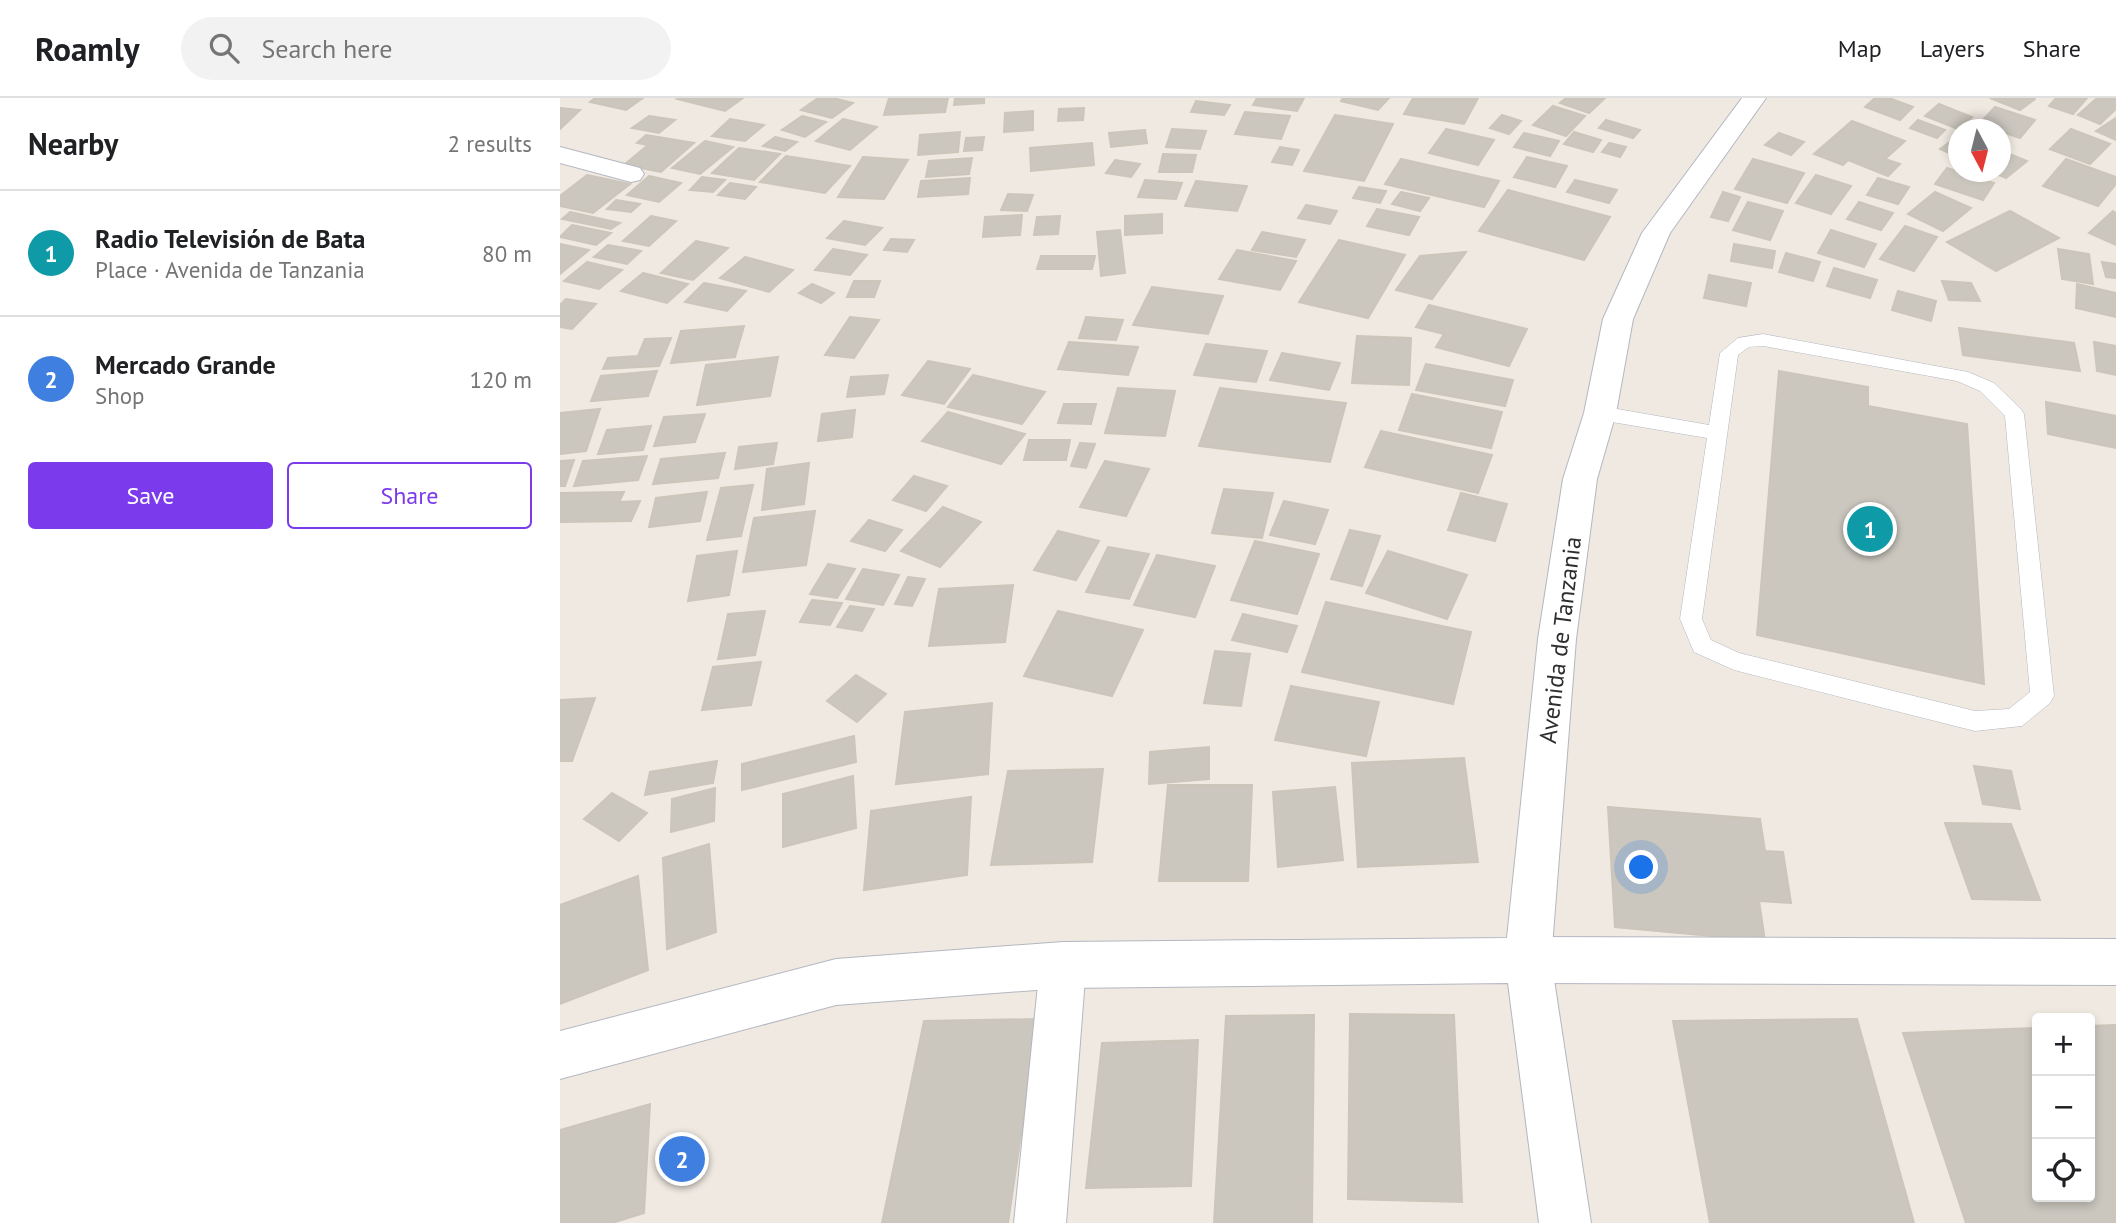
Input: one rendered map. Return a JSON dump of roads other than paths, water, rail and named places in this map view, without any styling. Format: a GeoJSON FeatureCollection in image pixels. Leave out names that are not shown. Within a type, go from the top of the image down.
{"type":"FeatureCollection","features":[{"type":"Feature","properties":{"kind":"main road","name":"Avenida de Tanzania"},"geometry":{"type":"LineString","coordinates":[[1565,1223],[1528,960],[1557,639],[1580,479],[1600,413],[1618,319],[1656,233],[1754,98]]}},
{"type":"Feature","properties":{"kind":"main road"},"geometry":{"type":"LineString","coordinates":[[560,155],[631,174]]}},
{"type":"Feature","properties":{"kind":"main road"},"geometry":{"type":"LineString","coordinates":[[560,1055],[836,982],[1063,965],[1528,960],[2116,962]]}},
{"type":"Feature","properties":{"kind":"main road"},"geometry":{"type":"LineString","coordinates":[[1040,1223],[1063,965]]}},
{"type":"Feature","properties":{"kind":"lane"},"geometry":{"type":"LineString","coordinates":[[1763,340],[1961,376],[1987,387],[2014,414],[2042,696],[2014,719],[1975,721],[1734,661],[1702,646],[1691,619],[1717,433],[1729,354],[1744,342],[1763,340]]}},
{"type":"Feature","properties":{"kind":"lane"},"geometry":{"type":"LineString","coordinates":[[1600,413],[1717,433]]}},
{"type":"Feature","properties":{"kind":"place","name":"Radio Televisión de Bata"},"geometry":{"type":"Point","coordinates":[1870,529]}},
{"type":"Feature","properties":{"kind":"place","name":"Mercado Grande"},"geometry":{"type":"Point","coordinates":[682,1159]}}]}
